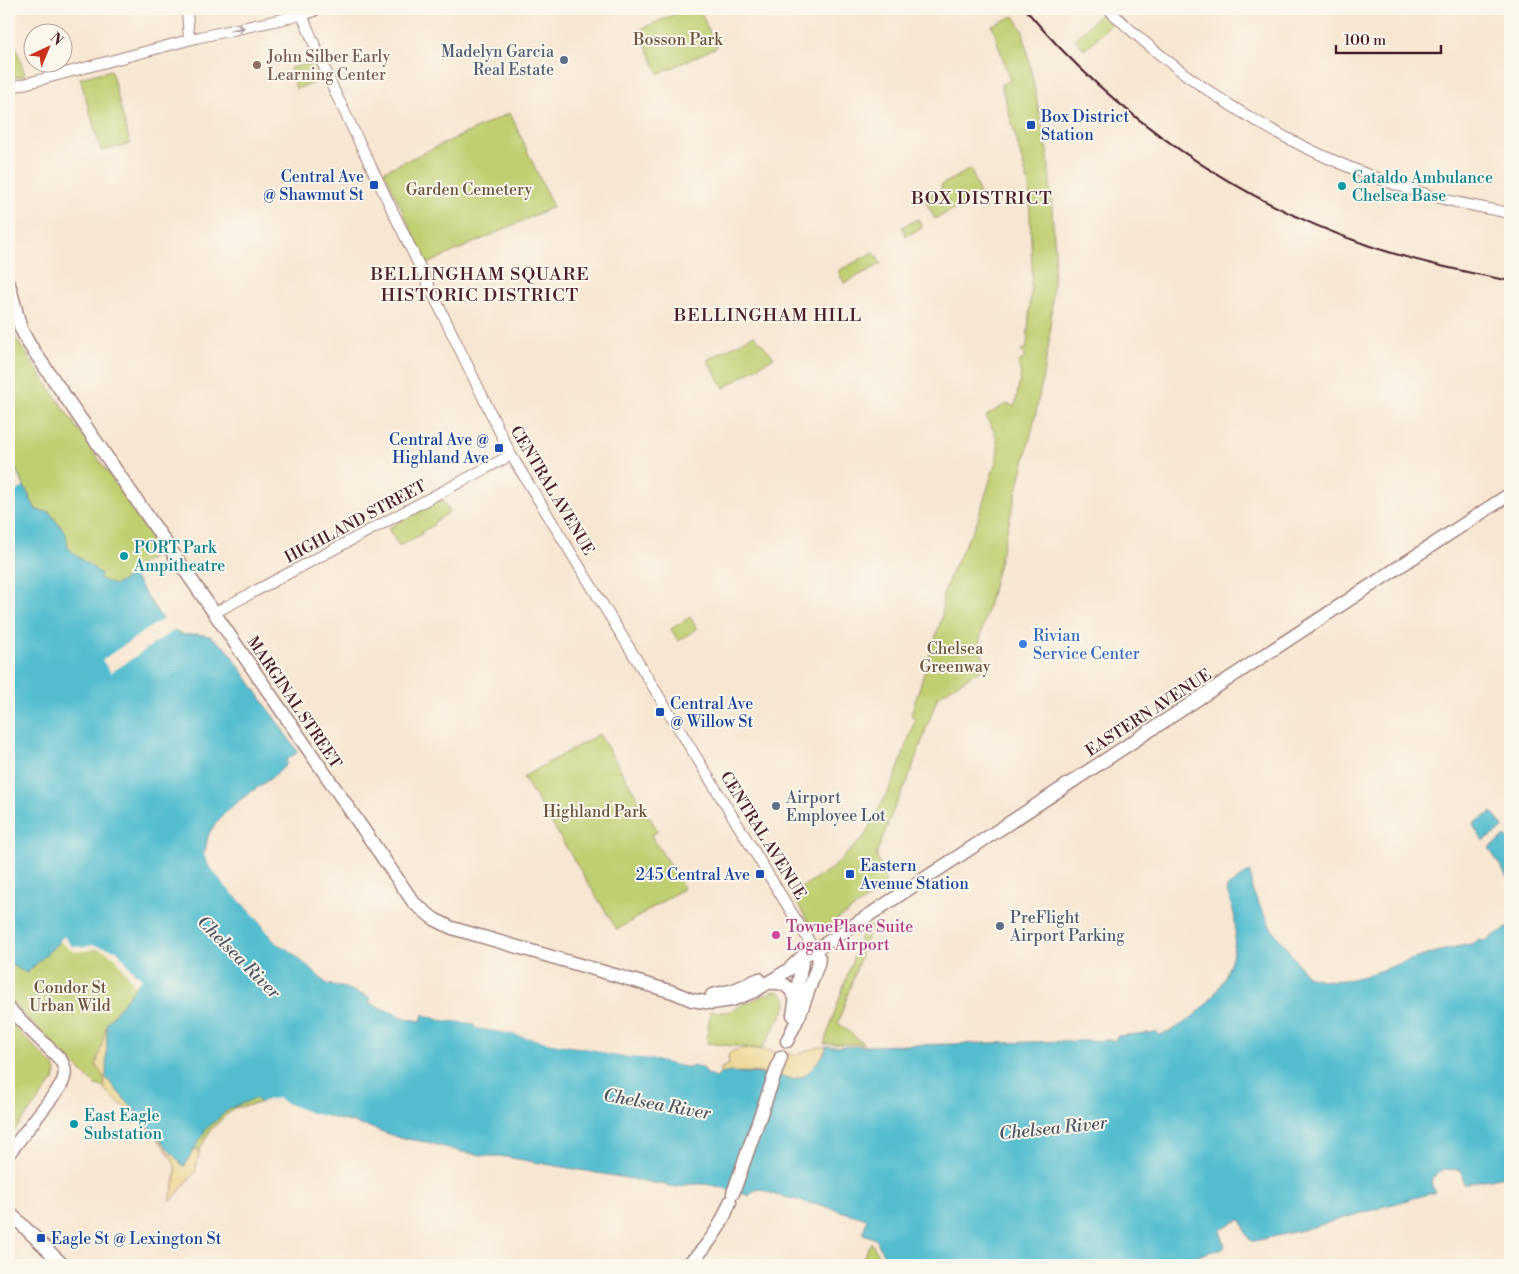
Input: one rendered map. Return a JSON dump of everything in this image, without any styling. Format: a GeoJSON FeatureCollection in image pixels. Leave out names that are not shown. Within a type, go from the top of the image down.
{"type":"FeatureCollection","features":[{"type":"Feature","properties":{"kind":"main road"},"geometry":{"type":"LineString","coordinates":[[288,9],[302,16],[315,9]]}},
{"type":"Feature","properties":{"kind":"main road","name":"MARGINAL STREET"},"geometry":{"type":"LineString","coordinates":[[9,284],[21,329],[29,344],[405,892],[422,911],[452,928],[673,992],[697,1001],[717,1002],[743,997],[769,983],[788,970],[803,956]]}},
{"type":"Feature","properties":{"kind":"main road","name":"EASTERN AVENUE"},"geometry":{"type":"LineString","coordinates":[[803,956],[817,954],[1510,494]]}},
{"type":"Feature","properties":{"kind":"main road"},"geometry":{"type":"LineString","coordinates":[[687,1265],[711,1240],[720,1226],[817,954]]}},
{"type":"Feature","properties":{"kind":"main road"},"geometry":{"type":"LineString","coordinates":[[799,1005],[803,956]]}},
{"type":"Feature","properties":{"kind":"main road","name":"MARGINAL STREET"},"geometry":{"type":"LineString","coordinates":[[673,992],[698,996],[734,990],[760,979],[788,960],[803,956]]}},
{"type":"Feature","properties":{"kind":"main road"},"geometry":{"type":"LineString","coordinates":[[769,983],[777,982],[787,986],[799,1005]]}},
{"type":"Feature","properties":{"kind":"main road"},"geometry":{"type":"LineString","coordinates":[[9,1009],[59,1058],[66,1072],[61,1085],[9,1153]]}},
{"type":"Feature","properties":{"kind":"main road"},"geometry":{"type":"LineString","coordinates":[[10,1215],[63,1265]]}},
{"type":"Feature","properties":{"kind":"street"},"geometry":{"type":"LineString","coordinates":[[187,9],[189,40]]}},
{"type":"Feature","properties":{"kind":"street"},"geometry":{"type":"LineString","coordinates":[[1108,9],[1188,77],[1255,121],[1303,147],[1387,182],[1438,198],[1510,213]]}},
{"type":"Feature","properties":{"kind":"street"},"geometry":{"type":"LineString","coordinates":[[9,88],[189,40],[302,16]]}},
{"type":"Feature","properties":{"kind":"street","name":"CENTRAL AVENUE"},"geometry":{"type":"LineString","coordinates":[[302,16],[338,97],[511,456],[817,954]]}},
{"type":"Feature","properties":{"kind":"street","name":"HIGHLAND STREET"},"geometry":{"type":"LineString","coordinates":[[214,613],[511,456]]}},
{"type":"Feature","properties":{"kind":"street"},"geometry":{"type":"LineString","coordinates":[[803,956],[806,935]]}},
{"type":"Feature","properties":{"kind":"green space","name":"Bosson Park"},"geometry":{"type":"Polygon","coordinates":[[[686,9],[699,9],[717,47],[659,74],[639,30],[686,9]]]}},
{"type":"Feature","properties":{"kind":"green space"},"geometry":{"type":"Polygon","coordinates":[[[1101,13],[1111,24],[1085,50],[1075,39],[1101,13]]]}},
{"type":"Feature","properties":{"kind":"green space","name":"Chelsea Greenway"},"geometry":{"type":"Polygon","coordinates":[[[1014,16],[1023,31],[1048,156],[1055,251],[1049,343],[1035,418],[978,647],[988,665],[938,696],[908,780],[877,852],[886,887],[818,932],[815,932],[791,894],[832,868],[864,837],[895,778],[915,720],[911,714],[942,617],[943,595],[953,568],[977,522],[997,458],[996,436],[986,416],[1006,404],[1015,406],[1021,374],[1018,362],[1025,358],[1021,351],[1027,347],[1032,271],[1029,186],[1001,84],[1010,81],[992,25],[1014,16]]]}},
{"type":"Feature","properties":{"kind":"green space"},"geometry":{"type":"Polygon","coordinates":[[[13,37],[22,66],[22,72],[25,75],[9,79],[9,38],[13,37]]]}},
{"type":"Feature","properties":{"kind":"green space"},"geometry":{"type":"Polygon","coordinates":[[[310,63],[317,82],[296,89],[290,68],[310,63]]]}},
{"type":"Feature","properties":{"kind":"green space"},"geometry":{"type":"Polygon","coordinates":[[[111,70],[130,144],[101,151],[80,78],[111,70]]]}},
{"type":"Feature","properties":{"kind":"green space","name":"Garden Cemetery"},"geometry":{"type":"Polygon","coordinates":[[[510,113],[553,207],[427,264],[384,171],[510,113]]]}},
{"type":"Feature","properties":{"kind":"green space"},"geometry":{"type":"Polygon","coordinates":[[[971,169],[980,196],[935,219],[924,198],[942,189],[941,185],[971,169]]]}},
{"type":"Feature","properties":{"kind":"green space"},"geometry":{"type":"Polygon","coordinates":[[[918,219],[922,228],[906,236],[902,227],[918,219]]]}},
{"type":"Feature","properties":{"kind":"green space"},"geometry":{"type":"Polygon","coordinates":[[[874,252],[881,264],[844,283],[838,271],[874,252]]]}},
{"type":"Feature","properties":{"kind":"green space"},"geometry":{"type":"Polygon","coordinates":[[[9,319],[12,333],[162,551],[131,571],[133,575],[115,585],[100,579],[101,574],[72,552],[68,547],[63,529],[49,512],[36,510],[9,456],[9,319]]]}},
{"type":"Feature","properties":{"kind":"green space"},"geometry":{"type":"Polygon","coordinates":[[[754,335],[774,357],[724,388],[707,360],[754,335]]]}},
{"type":"Feature","properties":{"kind":"green space"},"geometry":{"type":"Polygon","coordinates":[[[442,499],[450,512],[433,523],[434,525],[421,532],[422,534],[399,546],[388,528],[442,499]]]}},
{"type":"Feature","properties":{"kind":"green space"},"geometry":{"type":"Polygon","coordinates":[[[690,617],[697,629],[678,641],[671,629],[690,617]]]}},
{"type":"Feature","properties":{"kind":"green space","name":"Highland Park"},"geometry":{"type":"Polygon","coordinates":[[[599,734],[658,831],[651,835],[684,888],[617,930],[523,777],[599,734]]]}},
{"type":"Feature","properties":{"kind":"green space","name":"Condor St Urban Wild"},"geometry":{"type":"Polygon","coordinates":[[[84,915],[260,1103],[234,1108],[211,1129],[200,1149],[192,1153],[106,1026],[102,1062],[105,1087],[95,1085],[9,1000],[9,949],[30,970],[84,915]]]}},
{"type":"Feature","properties":{"kind":"green space"},"geometry":{"type":"Polygon","coordinates":[[[871,926],[838,1023],[864,1044],[824,1044],[862,932],[871,926]]]}},
{"type":"Feature","properties":{"kind":"green space"},"geometry":{"type":"Polygon","coordinates":[[[777,991],[785,997],[787,1006],[762,1049],[707,1043],[710,1011],[727,1012],[777,991]]]}},
{"type":"Feature","properties":{"kind":"green space"},"geometry":{"type":"Polygon","coordinates":[[[9,1022],[54,1066],[56,1072],[54,1080],[9,1138],[9,1022]]]}},
{"type":"Feature","properties":{"kind":"green space"},"geometry":{"type":"Polygon","coordinates":[[[871,1242],[884,1265],[866,1265],[861,1261],[871,1242]]]}},
{"type":"Feature","properties":{"kind":"sand"},"geometry":{"type":"Polygon","coordinates":[[[107,1023],[192,1152],[200,1149],[195,1173],[173,1199],[170,1200],[176,1170],[168,1152],[141,1120],[105,1090],[104,1077],[96,1065],[107,1023]]]}},
{"type":"Feature","properties":{"kind":"sand"},"geometry":{"type":"Polygon","coordinates":[[[819,1047],[826,1047],[819,1061],[807,1074],[798,1078],[755,1073],[734,1072],[721,1074],[721,1068],[729,1065],[728,1055],[740,1049],[758,1049],[792,1054],[803,1053],[819,1047]]]}},
{"type":"Feature","properties":{"kind":"water","name":"Chelsea River"},"geometry":{"type":"Polygon","coordinates":[[[9,456],[36,510],[49,512],[66,534],[68,547],[72,552],[101,574],[100,579],[115,585],[133,575],[162,619],[177,632],[185,635],[210,636],[227,649],[296,749],[297,753],[286,760],[287,764],[282,769],[233,805],[217,822],[210,832],[204,854],[207,863],[256,917],[275,942],[291,951],[327,984],[345,988],[371,998],[369,1003],[408,1019],[421,1021],[423,1014],[441,1020],[473,1023],[476,1028],[596,1050],[609,1055],[651,1059],[686,1067],[697,1066],[716,1078],[720,1074],[731,1072],[798,1078],[804,1076],[813,1067],[825,1053],[826,1047],[1115,1040],[1117,1036],[1157,1032],[1159,1035],[1174,1029],[1196,1014],[1206,1005],[1221,984],[1231,960],[1235,934],[1233,908],[1226,888],[1250,871],[1252,890],[1270,926],[1307,976],[1320,979],[1344,980],[1368,975],[1429,954],[1480,940],[1485,941],[1510,926],[1510,1175],[1464,1184],[1461,1170],[1444,1169],[1432,1178],[1431,1184],[1435,1192],[1306,1229],[1255,1241],[1251,1241],[1249,1238],[1241,1220],[1224,1227],[1220,1231],[1225,1246],[1223,1248],[1166,1265],[888,1265],[876,1239],[863,1234],[867,1219],[814,1203],[776,1195],[759,1189],[753,1191],[749,1196],[704,1184],[677,1187],[500,1156],[462,1152],[427,1142],[400,1138],[369,1127],[326,1116],[318,1120],[266,1100],[260,1103],[256,1098],[230,1108],[206,1129],[184,1167],[106,1078],[107,1023],[137,985],[118,956],[106,949],[76,949],[62,939],[27,973],[9,964],[9,456]]]}},
{"type":"Feature","properties":{"kind":"water"},"geometry":{"type":"Polygon","coordinates":[[[1492,812],[1503,827],[1483,841],[1474,827],[1474,823],[1492,812]]]}},
{"type":"Feature","properties":{"kind":"water"},"geometry":{"type":"Polygon","coordinates":[[[1506,836],[1510,840],[1510,878],[1507,877],[1489,848],[1506,836]]]}},
{"type":"Feature","properties":{"kind":"pier"},"geometry":{"type":"Polygon","coordinates":[[[13,465],[24,487],[16,491],[9,477],[9,467],[13,465]]]}},
{"type":"Feature","properties":{"kind":"pier"},"geometry":{"type":"Polygon","coordinates":[[[164,618],[176,629],[111,673],[102,660],[164,618]]]}},
{"type":"Feature","properties":{"kind":"pier"},"geometry":{"type":"Polygon","coordinates":[[[208,845],[207,854],[209,862],[227,884],[258,915],[277,940],[292,949],[319,973],[313,971],[291,951],[275,942],[256,917],[225,886],[207,863],[204,854],[208,845]]]}},
{"type":"Feature","properties":{"kind":"pier"},"geometry":{"type":"Polygon","coordinates":[[[64,936],[72,946],[83,947],[93,945],[117,950],[135,974],[138,974],[142,979],[135,986],[116,958],[105,951],[97,949],[76,952],[59,941],[64,936]]]}},
{"type":"Feature","properties":{"kind":"pier"},"geometry":{"type":"Polygon","coordinates":[[[427,1013],[442,1017],[473,1020],[477,1026],[609,1052],[667,1059],[685,1064],[686,1067],[651,1059],[609,1055],[596,1050],[476,1028],[473,1023],[441,1020],[423,1014],[427,1013]]]}},
{"type":"Feature","properties":{"kind":"pier"},"geometry":{"type":"Polygon","coordinates":[[[277,1098],[308,1112],[329,1117],[318,1122],[266,1103],[260,1106],[258,1104],[277,1098]]]}},
{"type":"Feature","properties":{"kind":"railway"},"geometry":{"type":"LineString","coordinates":[[1025,9],[1060,48],[1098,85],[1138,119],[1180,150],[1270,204],[1318,226],[1384,251],[1510,281]]}},
{"type":"Feature","properties":{"kind":"place","name":"Madelyn Garcia Real Estate"},"geometry":{"type":"Point","coordinates":[564,60]}},
{"type":"Feature","properties":{"kind":"place","name":"John Silber Early Learning Center"},"geometry":{"type":"Point","coordinates":[257,65]}},
{"type":"Feature","properties":{"kind":"place","name":"Box District Station"},"geometry":{"type":"Point","coordinates":[1031,125]}},
{"type":"Feature","properties":{"kind":"place","name":"Central Ave @ Shawmut St"},"geometry":{"type":"Point","coordinates":[374,185]}},
{"type":"Feature","properties":{"kind":"place","name":"Cataldo Ambulance Chelsea Base"},"geometry":{"type":"Point","coordinates":[1342,186]}},
{"type":"Feature","properties":{"kind":"place","name":"Central Ave @ Highland Ave"},"geometry":{"type":"Point","coordinates":[499,448]}},
{"type":"Feature","properties":{"kind":"place","name":"PORT Park Ampitheatre"},"geometry":{"type":"Point","coordinates":[124,556]}},
{"type":"Feature","properties":{"kind":"place","name":"Rivian Service Center"},"geometry":{"type":"Point","coordinates":[1023,644]}},
{"type":"Feature","properties":{"kind":"place","name":"Central Ave @ Willow St"},"geometry":{"type":"Point","coordinates":[660,712]}},
{"type":"Feature","properties":{"kind":"place","name":"Airport Employee Lot"},"geometry":{"type":"Point","coordinates":[776,806]}},
{"type":"Feature","properties":{"kind":"place","name":"245 Central Ave"},"geometry":{"type":"Point","coordinates":[760,874]}},
{"type":"Feature","properties":{"kind":"place","name":"Eastern Avenue Station"},"geometry":{"type":"Point","coordinates":[850,874]}},
{"type":"Feature","properties":{"kind":"place","name":"PreFlight Airport Parking"},"geometry":{"type":"Point","coordinates":[1000,926]}},
{"type":"Feature","properties":{"kind":"place","name":"TownePlace Suite Logan Airport"},"geometry":{"type":"Point","coordinates":[776,935]}},
{"type":"Feature","properties":{"kind":"place","name":"East Eagle Substation"},"geometry":{"type":"Point","coordinates":[74,1124]}},
{"type":"Feature","properties":{"kind":"place","name":"Eagle St @ Lexington St"},"geometry":{"type":"Point","coordinates":[41,1238]}},
{"type":"Feature","properties":{"kind":"district","name":"BOX DISTRICT"},"geometry":{"type":"Point","coordinates":[982,198]}},
{"type":"Feature","properties":{"kind":"district","name":"BELLINGHAM SQUARE HISTORIC DISTRICT"},"geometry":{"type":"Point","coordinates":[480,284]}},
{"type":"Feature","properties":{"kind":"district","name":"BELLINGHAM HILL"},"geometry":{"type":"Point","coordinates":[768,315]}}]}
